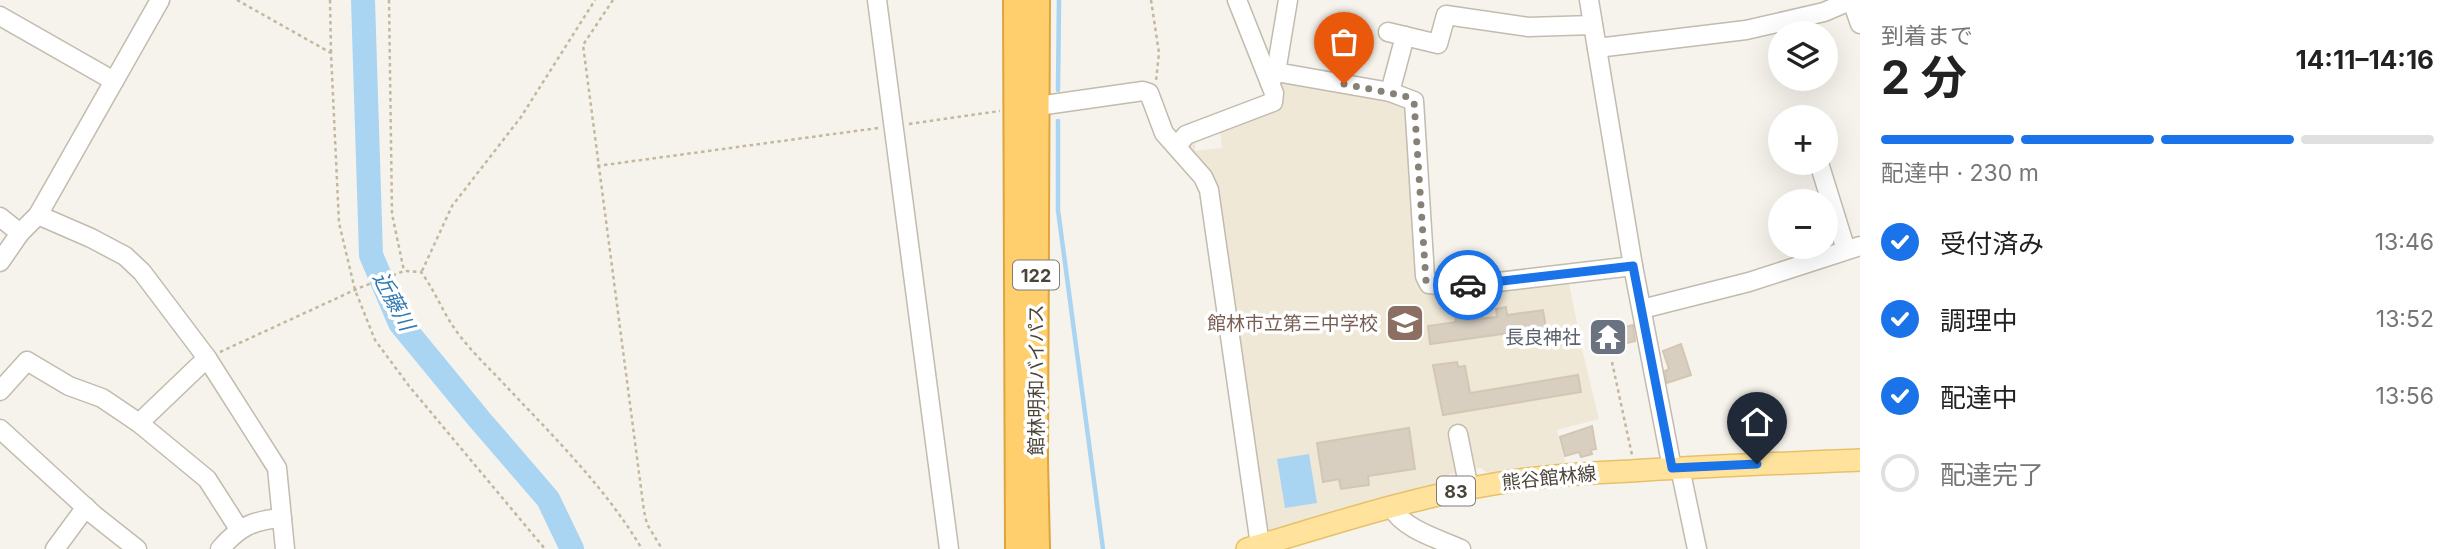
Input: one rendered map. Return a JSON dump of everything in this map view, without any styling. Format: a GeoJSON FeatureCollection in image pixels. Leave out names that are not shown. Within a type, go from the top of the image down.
{"type":"FeatureCollection","features":[{"type":"Feature","properties":{"kind":"highway","name":"館林明和バイパス"},"geometry":{"type":"LineString","coordinates":[[1016,0],[1027,107],[1037,549]]}},
{"type":"Feature","properties":{"kind":"highway","name":"館林明和バイパス"},"geometry":{"type":"LineString","coordinates":[[1018,549],[1027,107],[1037,0]]}},
{"type":"Feature","properties":{"kind":"main road","name":"熊谷館林線"},"geometry":{"type":"LineString","coordinates":[[1253,547],[1283,544],[1391,506],[1469,489],[1561,475],[1860,460]]}},
{"type":"Feature","properties":{"kind":"street"},"geometry":{"type":"LineString","coordinates":[[0,262],[20,233],[38,215],[160,0]]}},
{"type":"Feature","properties":{"kind":"street"},"geometry":{"type":"LineString","coordinates":[[877,0],[949,549]]}},
{"type":"Feature","properties":{"kind":"street"},"geometry":{"type":"LineString","coordinates":[[1237,0],[1273,77]]}},
{"type":"Feature","properties":{"kind":"street"},"geometry":{"type":"LineString","coordinates":[[1177,146],[1186,135],[1273,102],[1273,77],[1288,0]]}},
{"type":"Feature","properties":{"kind":"street"},"geometry":{"type":"LineString","coordinates":[[1589,0],[1633,266],[1676,468],[1697,549]]}},
{"type":"Feature","properties":{"kind":"street"},"geometry":{"type":"LineString","coordinates":[[1597,48],[1746,30],[1824,12],[1852,0],[1860,24]]}},
{"type":"Feature","properties":{"kind":"street"},"geometry":{"type":"LineString","coordinates":[[1390,93],[1396,34],[1438,44],[1446,15],[1528,27],[1593,25]]}},
{"type":"Feature","properties":{"kind":"street"},"geometry":{"type":"LineString","coordinates":[[0,16],[114,81]]}},
{"type":"Feature","properties":{"kind":"street"},"geometry":{"type":"LineString","coordinates":[[1273,77],[1390,93],[1411,99],[1416,106],[1425,276],[1429,284],[1457,287],[1633,266]]}},
{"type":"Feature","properties":{"kind":"street"},"geometry":{"type":"LineString","coordinates":[[1027,107],[1149,93],[1164,133],[1203,177],[1209,190],[1253,547]]}},
{"type":"Feature","properties":{"kind":"street"},"geometry":{"type":"LineString","coordinates":[[1642,309],[1749,282],[1853,248],[1824,175]]}},
{"type":"Feature","properties":{"kind":"street"},"geometry":{"type":"LineString","coordinates":[[38,215],[125,256],[142,272],[207,358],[277,468],[285,549]]}},
{"type":"Feature","properties":{"kind":"street"},"geometry":{"type":"LineString","coordinates":[[0,217],[20,233]]}},
{"type":"Feature","properties":{"kind":"street"},"geometry":{"type":"LineString","coordinates":[[139,423],[207,358]]}},
{"type":"Feature","properties":{"kind":"street"},"geometry":{"type":"LineString","coordinates":[[0,391],[27,361],[69,386],[102,398],[139,423],[207,479],[239,528]]}},
{"type":"Feature","properties":{"kind":"street"},"geometry":{"type":"LineString","coordinates":[[0,429],[137,549]]}},
{"type":"Feature","properties":{"kind":"street"},"geometry":{"type":"LineString","coordinates":[[1458,435],[1469,489]]}},
{"type":"Feature","properties":{"kind":"street"},"geometry":{"type":"LineString","coordinates":[[1391,506],[1398,517],[1408,524],[1461,549]]}},
{"type":"Feature","properties":{"kind":"street"},"geometry":{"type":"LineString","coordinates":[[55,549],[86,507]]}},
{"type":"Feature","properties":{"kind":"street"},"geometry":{"type":"LineString","coordinates":[[220,549],[239,528],[282,518]]}},
{"type":"Feature","properties":{"kind":"path"},"geometry":{"type":"LineString","coordinates":[[237,0],[331,53]]}},
{"type":"Feature","properties":{"kind":"path"},"geometry":{"type":"LineString","coordinates":[[330,0],[339,223],[357,289],[375,340],[409,386],[545,549]]}},
{"type":"Feature","properties":{"kind":"path"},"geometry":{"type":"LineString","coordinates":[[389,0],[392,214],[404,271]]}},
{"type":"Feature","properties":{"kind":"path"},"geometry":{"type":"LineString","coordinates":[[421,272],[452,206],[522,117],[595,0]]}},
{"type":"Feature","properties":{"kind":"path"},"geometry":{"type":"LineString","coordinates":[[612,0],[583,45],[644,511],[647,524],[662,549]]}},
{"type":"Feature","properties":{"kind":"path"},"geometry":{"type":"LineString","coordinates":[[1149,93],[1157,80],[1159,61],[1151,0]]}},
{"type":"Feature","properties":{"kind":"path"},"geometry":{"type":"LineString","coordinates":[[597,166],[1027,107]]}},
{"type":"Feature","properties":{"kind":"path"},"geometry":{"type":"LineString","coordinates":[[207,358],[357,289],[404,271],[421,272],[460,337],[573,458],[601,491],[642,549]]}},
{"type":"Feature","properties":{"kind":"path"},"geometry":{"type":"LineString","coordinates":[[1612,362],[1636,470]]}},
{"type":"Feature","properties":{"kind":"shaded area","name":"館林市立第三中学校"},"geometry":{"type":"Polygon","coordinates":[[[1280,80],[1408,101],[1421,287],[1568,278],[1599,419],[1557,430],[1566,464],[1490,475],[1481,468],[1449,474],[1444,484],[1266,533],[1214,187],[1188,151],[1186,140],[1195,136],[1195,151],[1222,148],[1220,125],[1278,102],[1280,80]]]}},
{"type":"Feature","properties":{"kind":"water"},"geometry":{"type":"Polygon","coordinates":[[[1309,454],[1317,503],[1285,508],[1277,459],[1309,454]]]}},
{"type":"Feature","properties":{"kind":"building"},"geometry":{"type":"Polygon","coordinates":[[[1506,307],[1507,315],[1543,310],[1546,328],[1430,344],[1428,326],[1456,322],[1455,314],[1467,313],[1468,320],[1497,317],[1496,309],[1506,307]]]}},
{"type":"Feature","properties":{"kind":"building","name":"長良神社"},"geometry":{"type":"Polygon","coordinates":[[[1616,324],[1617,329],[1633,325],[1635,341],[1600,350],[1595,329],[1616,324]]]}},
{"type":"Feature","properties":{"kind":"building"},"geometry":{"type":"Polygon","coordinates":[[[1681,344],[1691,375],[1667,383],[1665,371],[1669,369],[1663,351],[1681,344]]]}},
{"type":"Feature","properties":{"kind":"building"},"geometry":{"type":"Polygon","coordinates":[[[1457,362],[1458,367],[1465,366],[1470,393],[1578,375],[1581,392],[1443,415],[1433,365],[1457,362]]]}},
{"type":"Feature","properties":{"kind":"building"},"geometry":{"type":"Polygon","coordinates":[[[1592,426],[1596,449],[1591,450],[1592,454],[1581,457],[1579,452],[1565,456],[1560,437],[1592,426]]]}},
{"type":"Feature","properties":{"kind":"building"},"geometry":{"type":"Polygon","coordinates":[[[1409,428],[1415,469],[1368,476],[1369,485],[1341,489],[1339,479],[1323,482],[1317,443],[1409,428]]]}},
{"type":"Feature","properties":{"kind":"waterway","name":"近藤川"},"geometry":{"type":"LineString","coordinates":[[363,0],[371,255],[400,323],[548,499],[572,549]]}},
{"type":"Feature","properties":{"kind":"waterway"},"geometry":{"type":"LineString","coordinates":[[1058,90],[1059,0]]}},
{"type":"Feature","properties":{"kind":"waterway"},"geometry":{"type":"LineString","coordinates":[[1058,121],[1058,210],[1103,549]]}},
{"type":"Feature","properties":{"kind":"way so far"},"geometry":{"type":"LineString","coordinates":[[1344,84],[1405,96],[1414,101],[1426,281],[1433,285],[1468,285]]}},
{"type":"Feature","properties":{"kind":"place","name":"館林市立第三中学校"},"geometry":{"type":"Point","coordinates":[1405,323]}},
{"type":"Feature","properties":{"kind":"place","name":"長良神社"},"geometry":{"type":"Point","coordinates":[1608,337]}},
{"type":"Feature","properties":{"kind":"route"},"geometry":{"type":"LineString","coordinates":[[1468,285],[1633,266],[1672,468],[1757,464]]}}]}
